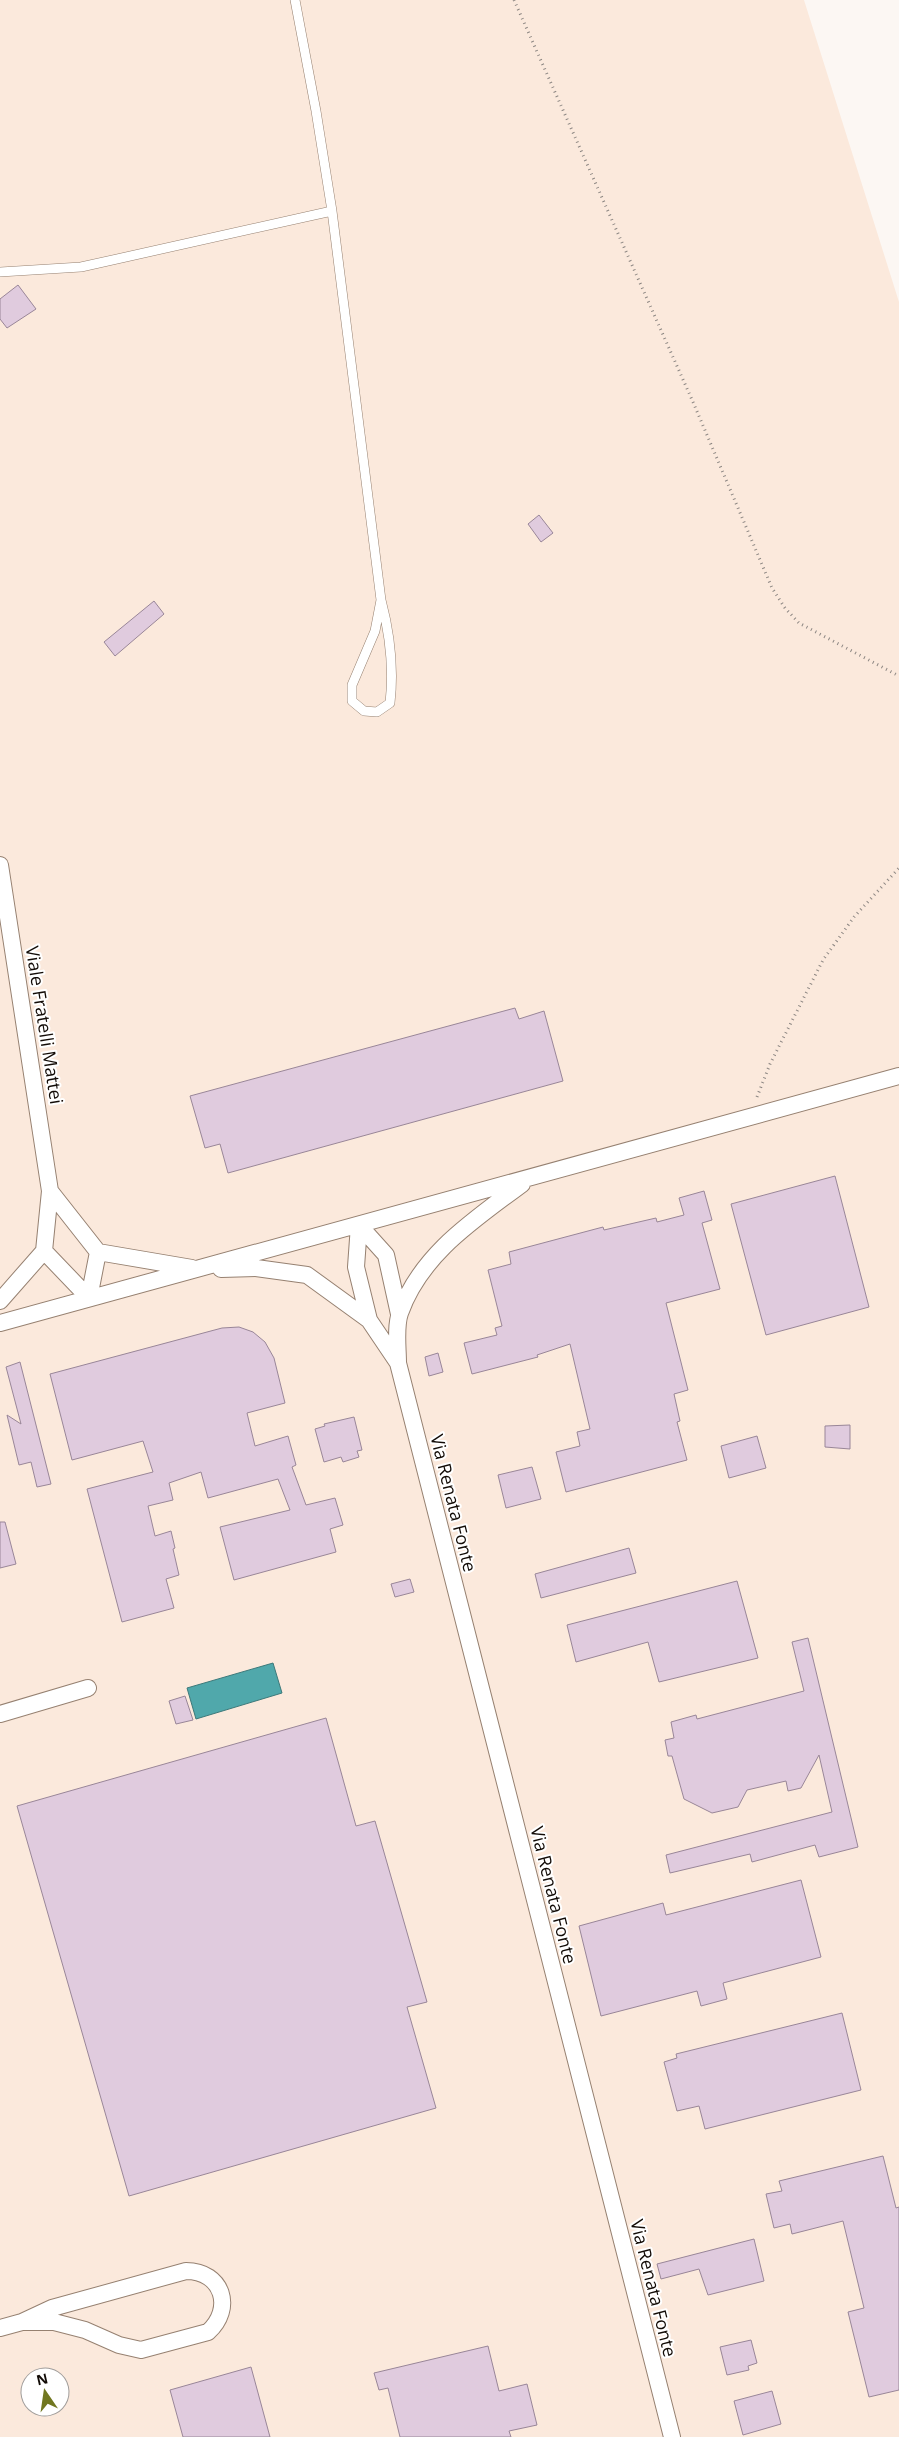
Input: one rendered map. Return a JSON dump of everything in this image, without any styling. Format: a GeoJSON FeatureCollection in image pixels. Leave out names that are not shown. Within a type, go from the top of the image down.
{"type":"FeatureCollection","features":[{"type":"Feature","properties":{"kind":"street","name":"Viale Fratelli Mattei"},"geometry":{"type":"LineString","coordinates":[[0,865],[50,1191],[44,1251]]}},
{"type":"Feature","properties":{"kind":"street"},"geometry":{"type":"LineString","coordinates":[[0,1322],[899,1076]]}},
{"type":"Feature","properties":{"kind":"street","name":"Via Renata Fonte"},"geometry":{"type":"LineString","coordinates":[[400,1314],[423,1268],[454,1234],[529,1178]]}},
{"type":"Feature","properties":{"kind":"street","name":"Viale Fratelli Mattei"},"geometry":{"type":"LineString","coordinates":[[50,1191],[98,1252]]}},
{"type":"Feature","properties":{"kind":"street","name":"Via Renata Fonte"},"geometry":{"type":"LineString","coordinates":[[359,1225],[386,1255],[400,1314],[398,1363],[672,2437]]}},
{"type":"Feature","properties":{"kind":"street","name":"Via Renata Fonte"},"geometry":{"type":"LineString","coordinates":[[359,1225],[356,1267],[369,1320],[398,1363]]}},
{"type":"Feature","properties":{"kind":"street"},"geometry":{"type":"LineString","coordinates":[[0,1301],[44,1251],[89,1298]]}},
{"type":"Feature","properties":{"kind":"street"},"geometry":{"type":"LineString","coordinates":[[89,1298],[98,1252],[197,1269]]}},
{"type":"Feature","properties":{"kind":"street","name":"Via Renata Fonte"},"geometry":{"type":"LineString","coordinates":[[197,1269],[256,1268],[307,1276],[369,1320]]}},
{"type":"Feature","properties":{"kind":"street"},"geometry":{"type":"LineString","coordinates":[[0,1714],[88,1688]]}},
{"type":"Feature","properties":{"kind":"street"},"geometry":{"type":"LineString","coordinates":[[0,2328],[22,2322],[52,2308],[186,2271],[205,2274],[212,2279],[218,2287],[222,2306],[218,2321],[208,2332],[141,2350],[119,2345],[85,2330],[54,2322],[22,2322]]}},
{"type":"Feature","properties":{"kind":"lane"},"geometry":{"type":"LineString","coordinates":[[294,0],[316,111],[332,211],[380,600],[389,632],[392,682],[390,703],[377,712],[364,711],[352,701],[352,684],[375,631],[380,600]]}},
{"type":"Feature","properties":{"kind":"lane"},"geometry":{"type":"LineString","coordinates":[[0,272],[81,267],[332,211]]}},
{"type":"Feature","properties":{"kind":"path"},"geometry":{"type":"LineString","coordinates":[[514,0],[693,402],[772,588],[785,608],[799,623],[899,676]]}},
{"type":"Feature","properties":{"kind":"path"},"geometry":{"type":"LineString","coordinates":[[750,1117],[770,1064],[823,960],[854,917],[899,868]]}},
{"type":"Feature","properties":{"kind":"shaded area"},"geometry":{"type":"Polygon","coordinates":[[[0,0],[804,0],[899,302],[899,2437],[0,2437],[0,0]]]}},
{"type":"Feature","properties":{"kind":"water"},"geometry":{"type":"Polygon","coordinates":[[[273,1663],[282,1693],[196,1719],[187,1688],[273,1663]]]}},
{"type":"Feature","properties":{"kind":"building"},"geometry":{"type":"Polygon","coordinates":[[[18,285],[36,309],[7,328],[0,319],[0,299],[18,285]]]}},
{"type":"Feature","properties":{"kind":"building"},"geometry":{"type":"Polygon","coordinates":[[[539,515],[553,533],[541,542],[528,524],[539,515]]]}},
{"type":"Feature","properties":{"kind":"building"},"geometry":{"type":"Polygon","coordinates":[[[154,601],[164,614],[115,656],[104,642],[154,601]]]}},
{"type":"Feature","properties":{"kind":"building"},"geometry":{"type":"Polygon","coordinates":[[[515,1008],[519,1019],[544,1011],[563,1081],[228,1173],[220,1144],[205,1148],[190,1096],[515,1008]]]}},
{"type":"Feature","properties":{"kind":"building"},"geometry":{"type":"Polygon","coordinates":[[[835,1176],[869,1307],[766,1335],[731,1204],[835,1176]]]}},
{"type":"Feature","properties":{"kind":"building"},"geometry":{"type":"Polygon","coordinates":[[[704,1191],[712,1220],[702,1223],[720,1289],[666,1303],[688,1390],[674,1394],[680,1421],[677,1422],[687,1460],[566,1492],[556,1452],[580,1446],[577,1432],[590,1429],[570,1344],[537,1355],[538,1357],[472,1374],[464,1343],[497,1335],[495,1328],[502,1326],[488,1270],[511,1264],[509,1252],[603,1227],[604,1230],[656,1218],[657,1222],[684,1215],[679,1198],[704,1191]]]}},
{"type":"Feature","properties":{"kind":"building"},"geometry":{"type":"Polygon","coordinates":[[[239,1327],[253,1332],[265,1342],[274,1358],[285,1403],[247,1413],[255,1446],[288,1436],[296,1465],[292,1467],[306,1505],[335,1498],[343,1525],[330,1529],[336,1552],[234,1580],[220,1527],[290,1510],[278,1479],[208,1498],[201,1472],[169,1483],[173,1500],[148,1506],[155,1536],[171,1531],[179,1575],[166,1579],[174,1608],[122,1622],[87,1489],[153,1472],[143,1441],[72,1460],[50,1374],[222,1328],[239,1327]]]}},
{"type":"Feature","properties":{"kind":"building"},"geometry":{"type":"Polygon","coordinates":[[[438,1353],[443,1372],[429,1376],[425,1357],[438,1353]]]}},
{"type":"Feature","properties":{"kind":"building"},"geometry":{"type":"Polygon","coordinates":[[[20,1362],[51,1484],[37,1487],[31,1462],[19,1465],[7,1415],[21,1424],[6,1367],[20,1362]]]}},
{"type":"Feature","properties":{"kind":"building"},"geometry":{"type":"Polygon","coordinates":[[[354,1417],[362,1450],[357,1451],[359,1457],[343,1462],[341,1457],[324,1462],[315,1429],[325,1426],[324,1424],[354,1417]]]}},
{"type":"Feature","properties":{"kind":"building"},"geometry":{"type":"Polygon","coordinates":[[[850,1425],[850,1449],[825,1447],[825,1426],[850,1425]]]}},
{"type":"Feature","properties":{"kind":"building"},"geometry":{"type":"Polygon","coordinates":[[[757,1436],[766,1468],[729,1478],[721,1446],[757,1436]]]}},
{"type":"Feature","properties":{"kind":"building"},"geometry":{"type":"Polygon","coordinates":[[[532,1467],[541,1499],[506,1508],[498,1475],[532,1467]]]}},
{"type":"Feature","properties":{"kind":"building"},"geometry":{"type":"Polygon","coordinates":[[[0,1522],[5,1522],[16,1564],[0,1568],[0,1522]]]}},
{"type":"Feature","properties":{"kind":"building"},"geometry":{"type":"Polygon","coordinates":[[[629,1548],[636,1573],[541,1598],[535,1574],[629,1548]]]}},
{"type":"Feature","properties":{"kind":"building"},"geometry":{"type":"Polygon","coordinates":[[[410,1579],[414,1592],[395,1597],[391,1584],[410,1579]]]}},
{"type":"Feature","properties":{"kind":"building"},"geometry":{"type":"Polygon","coordinates":[[[737,1581],[758,1658],[659,1682],[648,1642],[576,1662],[567,1625],[737,1581]]]}},
{"type":"Feature","properties":{"kind":"building"},"geometry":{"type":"Polygon","coordinates":[[[808,1638],[858,1847],[819,1857],[815,1845],[752,1862],[750,1854],[670,1873],[666,1855],[832,1812],[819,1755],[801,1788],[788,1791],[786,1781],[747,1790],[738,1807],[712,1813],[684,1799],[672,1756],[668,1756],[665,1740],[674,1738],[671,1722],[696,1715],[697,1719],[804,1691],[792,1642],[808,1638]]]}},
{"type":"Feature","properties":{"kind":"building"},"geometry":{"type":"Polygon","coordinates":[[[185,1696],[193,1720],[176,1724],[169,1701],[185,1696]]]}},
{"type":"Feature","properties":{"kind":"building"},"geometry":{"type":"Polygon","coordinates":[[[326,1718],[356,1826],[375,1821],[427,2002],[407,2007],[436,2108],[129,2196],[17,1806],[326,1718]]]}},
{"type":"Feature","properties":{"kind":"building"},"geometry":{"type":"Polygon","coordinates":[[[801,1880],[821,1957],[723,1983],[727,1999],[701,2006],[697,1991],[601,2016],[579,1926],[663,1903],[666,1915],[801,1880]]]}},
{"type":"Feature","properties":{"kind":"building"},"geometry":{"type":"Polygon","coordinates":[[[842,2013],[861,2090],[705,2129],[699,2106],[677,2111],[664,2062],[677,2058],[676,2054],[842,2013]]]}},
{"type":"Feature","properties":{"kind":"building"},"geometry":{"type":"Polygon","coordinates":[[[883,2156],[896,2208],[899,2207],[899,2390],[869,2397],[848,2312],[864,2308],[843,2221],[792,2234],[790,2224],[774,2228],[766,2194],[782,2191],[779,2181],[883,2156]]]}},
{"type":"Feature","properties":{"kind":"building"},"geometry":{"type":"Polygon","coordinates":[[[754,2239],[764,2281],[708,2295],[699,2269],[661,2279],[657,2264],[754,2239]]]}},
{"type":"Feature","properties":{"kind":"building"},"geometry":{"type":"Polygon","coordinates":[[[751,2340],[757,2363],[748,2366],[749,2370],[727,2375],[720,2347],[751,2340]]]}},
{"type":"Feature","properties":{"kind":"building"},"geometry":{"type":"Polygon","coordinates":[[[488,2346],[499,2391],[527,2384],[537,2425],[509,2431],[511,2437],[400,2437],[388,2388],[379,2390],[374,2373],[488,2346]]]}},
{"type":"Feature","properties":{"kind":"building"},"geometry":{"type":"Polygon","coordinates":[[[251,2367],[270,2437],[183,2437],[170,2390],[251,2367]]]}},
{"type":"Feature","properties":{"kind":"building"},"geometry":{"type":"Polygon","coordinates":[[[772,2391],[781,2424],[743,2435],[734,2401],[772,2391]]]}}]}
